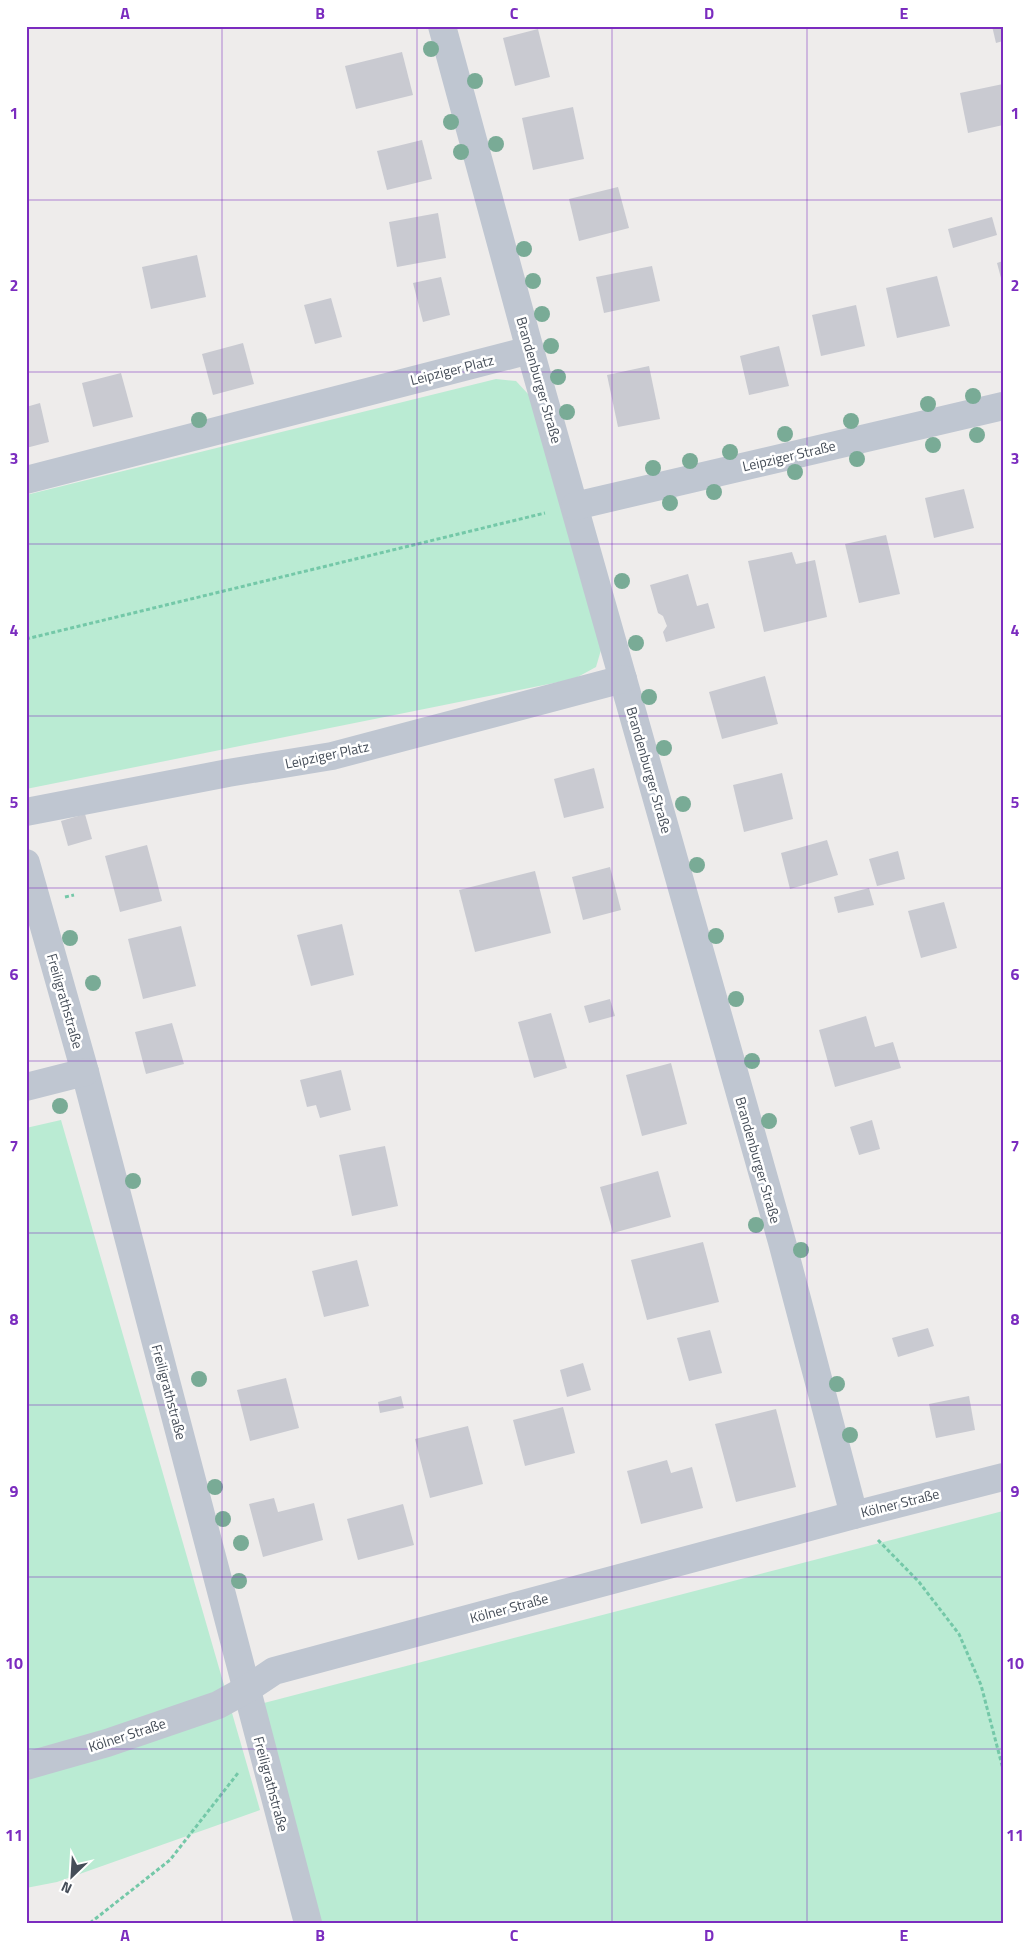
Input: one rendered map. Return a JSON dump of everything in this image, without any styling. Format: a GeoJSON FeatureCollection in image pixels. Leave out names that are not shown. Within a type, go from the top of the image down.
{"type":"FeatureCollection","features":[{"type":"Feature","properties":{"kind":"street","name":"Brandenburger Straße"},"geometry":{"type":"LineString","coordinates":[[442,26],[530,350],[782,1242],[854,1515]]}},
{"type":"Feature","properties":{"kind":"street","name":"Leipziger Platz"},"geometry":{"type":"LineString","coordinates":[[26,480],[530,350]]}},
{"type":"Feature","properties":{"kind":"street","name":"Leipziger Straße"},"geometry":{"type":"LineString","coordinates":[[575,506],[1003,406]]}},
{"type":"Feature","properties":{"kind":"street","name":"Leipziger Platz"},"geometry":{"type":"LineString","coordinates":[[26,812],[228,773],[332,756],[623,680]]}},
{"type":"Feature","properties":{"kind":"street","name":"Freiligrathstraße"},"geometry":{"type":"LineString","coordinates":[[26,863],[85,1072],[308,1923]]}},
{"type":"Feature","properties":{"kind":"street"},"geometry":{"type":"LineString","coordinates":[[26,1087],[85,1072]]}},
{"type":"Feature","properties":{"kind":"street","name":"Kölner Straße"},"geometry":{"type":"LineString","coordinates":[[26,1766],[106,1743],[218,1705],[247,1690],[274,1672],[854,1515],[1003,1477]]}},
{"type":"Feature","properties":{"kind":"path"},"geometry":{"type":"LineString","coordinates":[[26,639],[575,506]]}},
{"type":"Feature","properties":{"kind":"path"},"geometry":{"type":"LineString","coordinates":[[854,1515],[919,1582],[958,1634],[981,1685],[1003,1769]]}},
{"type":"Feature","properties":{"kind":"path"},"geometry":{"type":"LineString","coordinates":[[90,1923],[170,1860],[260,1745]]}},
{"type":"Feature","properties":{"kind":"green space"},"geometry":{"type":"Polygon","coordinates":[[[496,379],[516,381],[529,395],[601,650],[596,667],[574,679],[26,789],[26,495],[496,379]]]}},
{"type":"Feature","properties":{"kind":"green space"},"geometry":{"type":"Polygon","coordinates":[[[61,1120],[260,1810],[57,1882],[26,1888],[26,1128],[61,1120]]]}},
{"type":"Feature","properties":{"kind":"green space"},"geometry":{"type":"Polygon","coordinates":[[[1003,1511],[1003,1923],[320,1923],[264,1703],[1003,1511]]]}},
{"type":"Feature","properties":{"kind":"building"},"geometry":{"type":"Polygon","coordinates":[[[992,26],[1003,26],[1003,41],[996,43],[992,26]]]}},
{"type":"Feature","properties":{"kind":"building"},"geometry":{"type":"Polygon","coordinates":[[[538,29],[550,77],[515,86],[503,38],[538,29]]]}},
{"type":"Feature","properties":{"kind":"building"},"geometry":{"type":"Polygon","coordinates":[[[402,52],[413,95],[356,109],[345,66],[402,52]]]}},
{"type":"Feature","properties":{"kind":"building"},"geometry":{"type":"Polygon","coordinates":[[[1003,84],[1003,125],[968,133],[960,93],[1003,84]]]}},
{"type":"Feature","properties":{"kind":"building"},"geometry":{"type":"Polygon","coordinates":[[[573,107],[584,159],[533,170],[522,118],[573,107]]]}},
{"type":"Feature","properties":{"kind":"building"},"geometry":{"type":"Polygon","coordinates":[[[422,140],[432,179],[387,190],[377,151],[422,140]]]}},
{"type":"Feature","properties":{"kind":"building"},"geometry":{"type":"Polygon","coordinates":[[[618,187],[629,228],[579,241],[569,199],[618,187]]]}},
{"type":"Feature","properties":{"kind":"building"},"geometry":{"type":"Polygon","coordinates":[[[438,213],[446,258],[397,267],[389,222],[438,213]]]}},
{"type":"Feature","properties":{"kind":"building"},"geometry":{"type":"Polygon","coordinates":[[[992,217],[997,235],[953,248],[948,229],[992,217]]]}},
{"type":"Feature","properties":{"kind":"building"},"geometry":{"type":"Polygon","coordinates":[[[197,255],[206,297],[151,309],[142,267],[197,255]]]}},
{"type":"Feature","properties":{"kind":"building"},"geometry":{"type":"Polygon","coordinates":[[[1003,261],[1003,277],[1001,278],[997,263],[1003,261]]]}},
{"type":"Feature","properties":{"kind":"building"},"geometry":{"type":"Polygon","coordinates":[[[652,266],[660,301],[604,313],[596,277],[652,266]]]}},
{"type":"Feature","properties":{"kind":"building"},"geometry":{"type":"Polygon","coordinates":[[[937,276],[950,326],[897,338],[886,288],[937,276]]]}},
{"type":"Feature","properties":{"kind":"building"},"geometry":{"type":"Polygon","coordinates":[[[441,277],[450,315],[423,322],[413,283],[441,277]]]}},
{"type":"Feature","properties":{"kind":"building"},"geometry":{"type":"Polygon","coordinates":[[[331,298],[342,337],[315,344],[304,305],[331,298]]]}},
{"type":"Feature","properties":{"kind":"building"},"geometry":{"type":"Polygon","coordinates":[[[856,305],[865,346],[821,356],[812,315],[856,305]]]}},
{"type":"Feature","properties":{"kind":"building"},"geometry":{"type":"Polygon","coordinates":[[[243,343],[254,384],[213,395],[202,354],[243,343]]]}},
{"type":"Feature","properties":{"kind":"building"},"geometry":{"type":"Polygon","coordinates":[[[779,346],[789,386],[749,395],[740,356],[779,346]]]}},
{"type":"Feature","properties":{"kind":"building"},"geometry":{"type":"Polygon","coordinates":[[[649,366],[660,419],[618,427],[607,375],[649,366]]]}},
{"type":"Feature","properties":{"kind":"building"},"geometry":{"type":"Polygon","coordinates":[[[121,373],[133,417],[93,427],[82,383],[121,373]]]}},
{"type":"Feature","properties":{"kind":"building"},"geometry":{"type":"Polygon","coordinates":[[[40,403],[49,442],[26,448],[26,407],[40,403]]]}},
{"type":"Feature","properties":{"kind":"building"},"geometry":{"type":"Polygon","coordinates":[[[964,489],[974,528],[934,538],[925,498],[964,489]]]}},
{"type":"Feature","properties":{"kind":"building"},"geometry":{"type":"Polygon","coordinates":[[[886,535],[900,594],[859,603],[845,544],[886,535]]]}},
{"type":"Feature","properties":{"kind":"building"},"geometry":{"type":"Polygon","coordinates":[[[792,552],[796,564],[815,560],[827,617],[764,632],[748,561],[792,552]]]}},
{"type":"Feature","properties":{"kind":"building"},"geometry":{"type":"Polygon","coordinates":[[[688,574],[697,606],[708,603],[715,628],[666,642],[663,632],[667,626],[663,616],[658,613],[650,585],[688,574]]]}},
{"type":"Feature","properties":{"kind":"building"},"geometry":{"type":"Polygon","coordinates":[[[765,676],[778,724],[722,739],[709,692],[765,676]]]}},
{"type":"Feature","properties":{"kind":"building"},"geometry":{"type":"Polygon","coordinates":[[[594,768],[604,808],[564,818],[554,779],[594,768]]]}},
{"type":"Feature","properties":{"kind":"building"},"geometry":{"type":"Polygon","coordinates":[[[782,773],[793,819],[744,832],[733,785],[782,773]]]}},
{"type":"Feature","properties":{"kind":"building"},"geometry":{"type":"Polygon","coordinates":[[[85,814],[92,839],[68,846],[61,821],[85,814]]]}},
{"type":"Feature","properties":{"kind":"building"},"geometry":{"type":"Polygon","coordinates":[[[827,840],[838,875],[790,889],[781,853],[827,840]]]}},
{"type":"Feature","properties":{"kind":"building"},"geometry":{"type":"Polygon","coordinates":[[[147,845],[162,901],[120,912],[105,856],[147,845]]]}},
{"type":"Feature","properties":{"kind":"building"},"geometry":{"type":"Polygon","coordinates":[[[898,851],[905,879],[877,886],[869,859],[898,851]]]}},
{"type":"Feature","properties":{"kind":"building"},"geometry":{"type":"Polygon","coordinates":[[[610,867],[621,910],[583,920],[572,877],[610,867]]]}},
{"type":"Feature","properties":{"kind":"building"},"geometry":{"type":"Polygon","coordinates":[[[535,871],[551,933],[475,952],[459,890],[535,871]]]}},
{"type":"Feature","properties":{"kind":"building"},"geometry":{"type":"Polygon","coordinates":[[[869,888],[874,905],[838,913],[834,897],[869,888]]]}},
{"type":"Feature","properties":{"kind":"building"},"geometry":{"type":"Polygon","coordinates":[[[944,902],[957,948],[921,958],[908,911],[944,902]]]}},
{"type":"Feature","properties":{"kind":"building"},"geometry":{"type":"Polygon","coordinates":[[[342,924],[354,975],[311,986],[297,935],[342,924]]]}},
{"type":"Feature","properties":{"kind":"building"},"geometry":{"type":"Polygon","coordinates":[[[181,926],[196,986],[143,999],[128,939],[181,926]]]}},
{"type":"Feature","properties":{"kind":"building"},"geometry":{"type":"Polygon","coordinates":[[[610,999],[615,1016],[589,1023],[584,1006],[610,999]]]}},
{"type":"Feature","properties":{"kind":"building"},"geometry":{"type":"Polygon","coordinates":[[[551,1013],[567,1068],[534,1078],[518,1022],[551,1013]]]}},
{"type":"Feature","properties":{"kind":"building"},"geometry":{"type":"Polygon","coordinates":[[[866,1016],[875,1047],[893,1042],[901,1068],[835,1087],[819,1030],[866,1016]]]}},
{"type":"Feature","properties":{"kind":"building"},"geometry":{"type":"Polygon","coordinates":[[[172,1023],[184,1064],[146,1074],[135,1032],[172,1023]]]}},
{"type":"Feature","properties":{"kind":"building"},"geometry":{"type":"Polygon","coordinates":[[[671,1063],[687,1124],[642,1136],[626,1075],[671,1063]]]}},
{"type":"Feature","properties":{"kind":"building"},"geometry":{"type":"Polygon","coordinates":[[[341,1070],[351,1110],[320,1118],[316,1105],[307,1107],[300,1080],[341,1070]]]}},
{"type":"Feature","properties":{"kind":"building"},"geometry":{"type":"Polygon","coordinates":[[[872,1120],[880,1149],[859,1155],[850,1127],[872,1120]]]}},
{"type":"Feature","properties":{"kind":"building"},"geometry":{"type":"Polygon","coordinates":[[[385,1146],[398,1206],[352,1216],[339,1155],[385,1146]]]}},
{"type":"Feature","properties":{"kind":"building"},"geometry":{"type":"Polygon","coordinates":[[[658,1171],[671,1217],[613,1233],[600,1187],[658,1171]]]}},
{"type":"Feature","properties":{"kind":"building"},"geometry":{"type":"Polygon","coordinates":[[[703,1242],[719,1302],[647,1320],[631,1260],[703,1242]]]}},
{"type":"Feature","properties":{"kind":"building"},"geometry":{"type":"Polygon","coordinates":[[[357,1260],[369,1306],[324,1317],[312,1271],[357,1260]]]}},
{"type":"Feature","properties":{"kind":"building"},"geometry":{"type":"Polygon","coordinates":[[[928,1328],[934,1346],[898,1357],[892,1338],[928,1328]]]}},
{"type":"Feature","properties":{"kind":"building"},"geometry":{"type":"Polygon","coordinates":[[[710,1330],[722,1373],[689,1381],[677,1338],[710,1330]]]}},
{"type":"Feature","properties":{"kind":"building"},"geometry":{"type":"Polygon","coordinates":[[[583,1363],[591,1390],[567,1397],[560,1370],[583,1363]]]}},
{"type":"Feature","properties":{"kind":"building"},"geometry":{"type":"Polygon","coordinates":[[[286,1378],[299,1428],[250,1441],[237,1390],[286,1378]]]}},
{"type":"Feature","properties":{"kind":"building"},"geometry":{"type":"Polygon","coordinates":[[[401,1396],[404,1408],[380,1413],[378,1402],[401,1396]]]}},
{"type":"Feature","properties":{"kind":"building"},"geometry":{"type":"Polygon","coordinates":[[[969,1396],[975,1430],[936,1438],[929,1404],[969,1396]]]}},
{"type":"Feature","properties":{"kind":"building"},"geometry":{"type":"Polygon","coordinates":[[[563,1407],[575,1453],[525,1466],[513,1420],[563,1407]]]}},
{"type":"Feature","properties":{"kind":"building"},"geometry":{"type":"Polygon","coordinates":[[[776,1409],[796,1487],[736,1502],[715,1424],[776,1409]]]}},
{"type":"Feature","properties":{"kind":"building"},"geometry":{"type":"Polygon","coordinates":[[[468,1426],[483,1484],[430,1498],[415,1439],[468,1426]]]}},
{"type":"Feature","properties":{"kind":"building"},"geometry":{"type":"Polygon","coordinates":[[[667,1460],[671,1473],[692,1467],[703,1508],[641,1524],[627,1471],[667,1460]]]}},
{"type":"Feature","properties":{"kind":"building"},"geometry":{"type":"Polygon","coordinates":[[[274,1498],[278,1512],[314,1503],[323,1540],[263,1557],[249,1504],[274,1498]]]}},
{"type":"Feature","properties":{"kind":"building"},"geometry":{"type":"Polygon","coordinates":[[[403,1504],[414,1545],[358,1560],[347,1519],[403,1504]]]}}]}
